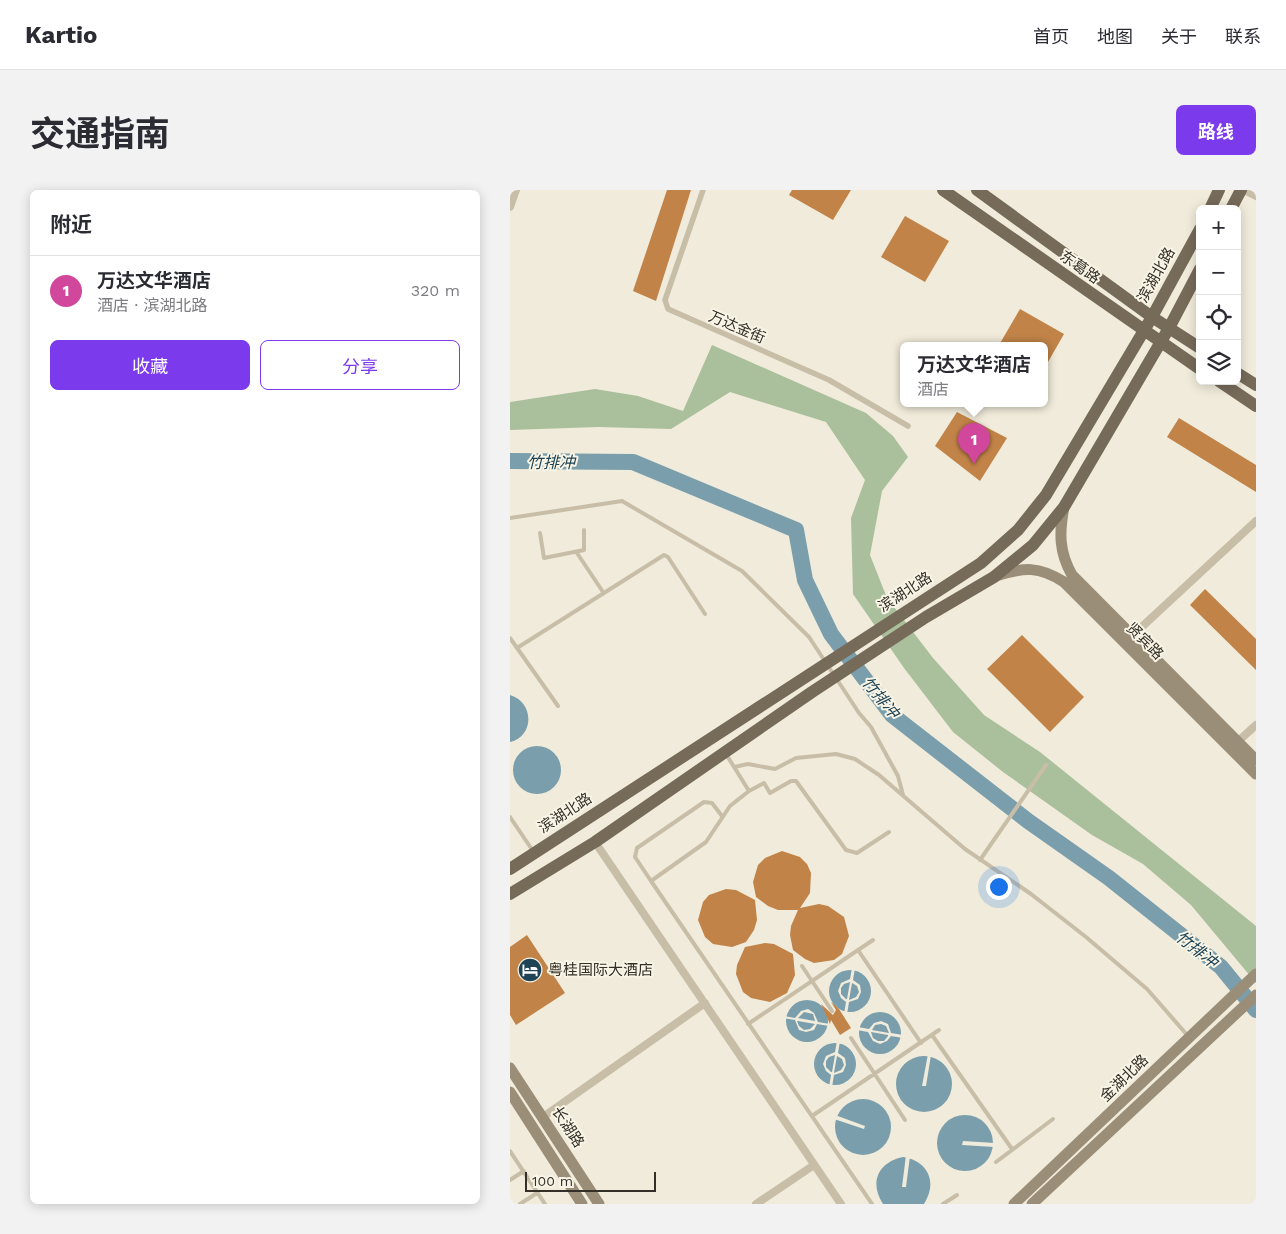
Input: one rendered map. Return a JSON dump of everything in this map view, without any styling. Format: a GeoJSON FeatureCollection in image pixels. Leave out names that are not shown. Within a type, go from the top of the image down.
{"type":"FeatureCollection","features":[{"type":"Feature","properties":{"kind":"main road","name":"东葛路"},"geometry":{"type":"LineString","coordinates":[[942,190],[1160,343],[1196,366]]}},
{"type":"Feature","properties":{"kind":"main road","name":"东葛路"},"geometry":{"type":"LineString","coordinates":[[976,190],[1152,317],[1196,345]]}},
{"type":"Feature","properties":{"kind":"main road"},"geometry":{"type":"LineString","coordinates":[[1212,205],[1219,190]]}},
{"type":"Feature","properties":{"kind":"main road"},"geometry":{"type":"LineString","coordinates":[[1234,205],[1243,190]]}},
{"type":"Feature","properties":{"kind":"main road","name":"滨湖北路"},"geometry":{"type":"LineString","coordinates":[[510,869],[981,563],[1018,530],[1046,495],[1144,331],[1196,236]]}},
{"type":"Feature","properties":{"kind":"main road"},"geometry":{"type":"LineString","coordinates":[[510,894],[595,842],[812,692],[926,617],[994,577],[1033,545],[1064,507],[1169,328],[1196,277]]}},
{"type":"Feature","properties":{"kind":"main road"},"geometry":{"type":"LineString","coordinates":[[1241,376],[1256,385]]}},
{"type":"Feature","properties":{"kind":"main road"},"geometry":{"type":"LineString","coordinates":[[1225,385],[1256,406]]}},
{"type":"Feature","properties":{"kind":"main road","name":"贤宾路"},"geometry":{"type":"LineString","coordinates":[[1064,507],[1060,542],[1063,559],[1072,575],[1235,744],[1256,774]]}},
{"type":"Feature","properties":{"kind":"main road","name":"贤宾路"},"geometry":{"type":"LineString","coordinates":[[994,577],[1014,570],[1032,569],[1049,573],[1064,582],[1235,744],[1256,760]]}},
{"type":"Feature","properties":{"kind":"main road","name":"金湖北路"},"geometry":{"type":"LineString","coordinates":[[1014,1204],[1256,974]]}},
{"type":"Feature","properties":{"kind":"main road","name":"金湖北路"},"geometry":{"type":"LineString","coordinates":[[1032,1204],[1256,995]]}},
{"type":"Feature","properties":{"kind":"main road","name":"长湖路"},"geometry":{"type":"LineString","coordinates":[[510,1068],[599,1204]]}},
{"type":"Feature","properties":{"kind":"main road","name":"长湖路"},"geometry":{"type":"LineString","coordinates":[[510,1092],[582,1204]]}},
{"type":"Feature","properties":{"kind":"street"},"geometry":{"type":"LineString","coordinates":[[510,207],[516,190]]}},
{"type":"Feature","properties":{"kind":"street","name":"万达金街"},"geometry":{"type":"LineString","coordinates":[[703,190],[666,300],[668,309],[829,380],[908,426]]}},
{"type":"Feature","properties":{"kind":"street"},"geometry":{"type":"LineString","coordinates":[[1243,190],[1256,196]]}},
{"type":"Feature","properties":{"kind":"street"},"geometry":{"type":"LineString","coordinates":[[1132,636],[1256,521]]}},
{"type":"Feature","properties":{"kind":"street"},"geometry":{"type":"LineString","coordinates":[[1235,744],[1256,725]]}},
{"type":"Feature","properties":{"kind":"street"},"geometry":{"type":"LineString","coordinates":[[595,842],[841,1204]]}},
{"type":"Feature","properties":{"kind":"street"},"geometry":{"type":"LineString","coordinates":[[543,1117],[705,1003]]}},
{"type":"Feature","properties":{"kind":"street"},"geometry":{"type":"LineString","coordinates":[[756,1204],[814,1165]]}},
{"type":"Feature","properties":{"kind":"lane"},"geometry":{"type":"LineString","coordinates":[[510,518],[622,501],[742,571],[810,637],[859,713],[871,727],[898,776],[903,795]]}},
{"type":"Feature","properties":{"kind":"lane"},"geometry":{"type":"LineString","coordinates":[[540,533],[544,558],[577,553],[584,550],[586,547],[584,530]]}},
{"type":"Feature","properties":{"kind":"lane"},"geometry":{"type":"LineString","coordinates":[[577,553],[603,592]]}},
{"type":"Feature","properties":{"kind":"lane"},"geometry":{"type":"LineString","coordinates":[[517,648],[664,555],[668,557],[705,614]]}},
{"type":"Feature","properties":{"kind":"lane"},"geometry":{"type":"LineString","coordinates":[[510,638],[558,706]]}},
{"type":"Feature","properties":{"kind":"lane"},"geometry":{"type":"LineString","coordinates":[[724,752],[749,792]]}},
{"type":"Feature","properties":{"kind":"lane"},"geometry":{"type":"LineString","coordinates":[[734,767],[748,764],[775,770],[796,758],[836,754],[856,759],[903,795],[980,860],[1030,894],[1086,937],[1147,989],[1189,1037]]}},
{"type":"Feature","properties":{"kind":"lane"},"geometry":{"type":"LineString","coordinates":[[980,860],[1046,765]]}},
{"type":"Feature","properties":{"kind":"lane"},"geometry":{"type":"LineString","coordinates":[[650,882],[706,842],[722,816],[737,800],[764,783],[770,793],[791,781],[796,781],[846,850],[851,854],[857,854],[889,832]]}},
{"type":"Feature","properties":{"kind":"lane"},"geometry":{"type":"LineString","coordinates":[[722,816],[712,803],[704,802],[637,848],[635,857],[650,882],[872,1204]]}},
{"type":"Feature","properties":{"kind":"lane"},"geometry":{"type":"LineString","coordinates":[[510,817],[534,853]]}},
{"type":"Feature","properties":{"kind":"lane"},"geometry":{"type":"LineString","coordinates":[[748,1024],[873,940]]}},
{"type":"Feature","properties":{"kind":"lane"},"geometry":{"type":"LineString","coordinates":[[858,950],[921,1042]]}},
{"type":"Feature","properties":{"kind":"lane"},"geometry":{"type":"LineString","coordinates":[[802,966],[832,1011]]}},
{"type":"Feature","properties":{"kind":"lane"},"geometry":{"type":"LineString","coordinates":[[812,1116],[939,1030]]}},
{"type":"Feature","properties":{"kind":"lane"},"geometry":{"type":"LineString","coordinates":[[932,1035],[1012,1149]]}},
{"type":"Feature","properties":{"kind":"lane"},"geometry":{"type":"LineString","coordinates":[[851,1038],[905,1120]]}},
{"type":"Feature","properties":{"kind":"lane"},"geometry":{"type":"LineString","coordinates":[[996,1162],[1053,1119]]}},
{"type":"Feature","properties":{"kind":"lane"},"geometry":{"type":"LineString","coordinates":[[510,1151],[545,1204]]}},
{"type":"Feature","properties":{"kind":"lane"},"geometry":{"type":"LineString","coordinates":[[510,1180],[524,1171]]}},
{"type":"Feature","properties":{"kind":"lane"},"geometry":{"type":"LineString","coordinates":[[520,1204],[538,1193]]}},
{"type":"Feature","properties":{"kind":"lane"},"geometry":{"type":"LineString","coordinates":[[943,1204],[957,1195]]}},
{"type":"Feature","properties":{"kind":"green space"},"geometry":{"type":"Polygon","coordinates":[[[712,345],[866,413],[893,436],[908,457],[882,491],[870,555],[887,598],[933,658],[984,715],[1040,752],[1256,926],[1256,983],[1191,905],[1143,864],[1092,835],[1003,772],[953,732],[904,668],[853,594],[851,518],[865,480],[826,422],[730,392],[671,429],[598,427],[510,430],[510,402],[595,389],[638,396],[683,411],[712,345]]]}},
{"type":"Feature","properties":{"kind":"water"},"geometry":{"type":"Polygon","coordinates":[[[510,695],[524,704],[528,719],[524,733],[518,739],[510,742],[510,695]]]}},
{"type":"Feature","properties":{"kind":"water"},"geometry":{"type":"Polygon","coordinates":[[[537,746],[546,748],[554,753],[559,761],[561,770],[559,779],[554,787],[546,792],[537,794],[528,792],[520,787],[515,779],[513,770],[515,761],[520,753],[528,748],[537,746]]]}},
{"type":"Feature","properties":{"kind":"water"},"geometry":{"type":"Polygon","coordinates":[[[850,970],[865,976],[871,991],[865,1006],[850,1012],[835,1006],[829,991],[835,976],[850,970]]]}},
{"type":"Feature","properties":{"kind":"water"},"geometry":{"type":"Polygon","coordinates":[[[807,1000],[822,1006],[828,1021],[822,1036],[807,1042],[792,1036],[786,1021],[792,1006],[807,1000]]]}},
{"type":"Feature","properties":{"kind":"water"},"geometry":{"type":"Polygon","coordinates":[[[880,1012],[895,1018],[901,1033],[895,1048],[880,1054],[865,1048],[859,1033],[865,1018],[880,1012]]]}},
{"type":"Feature","properties":{"kind":"water"},"geometry":{"type":"Polygon","coordinates":[[[835,1043],[850,1049],[856,1064],[850,1079],[835,1085],[820,1079],[814,1064],[820,1049],[835,1043]]]}},
{"type":"Feature","properties":{"kind":"water"},"geometry":{"type":"Polygon","coordinates":[[[924,1056],[935,1058],[944,1064],[950,1073],[952,1084],[950,1095],[944,1104],[935,1110],[924,1112],[913,1110],[904,1104],[898,1095],[896,1084],[898,1073],[904,1064],[913,1058],[924,1056]]]}},
{"type":"Feature","properties":{"kind":"water"},"geometry":{"type":"Polygon","coordinates":[[[863,1099],[874,1101],[883,1107],[889,1116],[891,1127],[889,1138],[883,1147],[874,1153],[863,1155],[852,1153],[843,1147],[837,1138],[835,1127],[837,1116],[843,1107],[852,1101],[863,1099]]]}},
{"type":"Feature","properties":{"kind":"water"},"geometry":{"type":"Polygon","coordinates":[[[965,1115],[976,1117],[985,1123],[991,1132],[993,1143],[991,1154],[985,1163],[976,1169],[965,1171],[954,1169],[945,1163],[939,1154],[937,1143],[939,1132],[945,1123],[954,1117],[965,1115]]]}},
{"type":"Feature","properties":{"kind":"water"},"geometry":{"type":"Polygon","coordinates":[[[903,1157],[919,1163],[928,1174],[930,1188],[924,1204],[883,1204],[879,1196],[877,1188],[878,1174],[887,1164],[903,1157]]]}},
{"type":"Feature","properties":{"kind":"pier"},"geometry":{"type":"Polygon","coordinates":[[[852,968],[855,968],[853,980],[860,985],[861,992],[858,999],[849,1002],[847,1014],[844,1014],[846,1002],[841,998],[838,991],[841,983],[850,979],[852,968]],[[850,982],[844,984],[841,988],[841,994],[846,999],[847,999],[850,982]],[[852,983],[849,1000],[856,997],[859,992],[857,986],[852,983]]]}},
{"type":"Feature","properties":{"kind":"pier"},"geometry":{"type":"Polygon","coordinates":[[[808,1009],[814,1013],[818,1022],[830,1024],[829,1026],[817,1024],[814,1030],[806,1032],[799,1030],[795,1020],[783,1018],[784,1016],[795,1018],[801,1011],[808,1009]],[[804,1012],[798,1018],[815,1021],[813,1014],[804,1012]],[[798,1021],[804,1030],[810,1029],[815,1024],[798,1021]]]}},
{"type":"Feature","properties":{"kind":"pier"},"geometry":{"type":"Polygon","coordinates":[[[881,1021],[888,1024],[891,1033],[903,1035],[903,1038],[891,1036],[887,1041],[880,1044],[873,1041],[868,1032],[857,1030],[858,1027],[869,1029],[874,1023],[881,1021]],[[881,1024],[875,1025],[872,1030],[889,1033],[886,1026],[881,1024]],[[871,1032],[873,1038],[878,1041],[884,1041],[888,1036],[888,1035],[871,1032]]]}},
{"type":"Feature","properties":{"kind":"pier"},"geometry":{"type":"Polygon","coordinates":[[[837,1041],[840,1041],[838,1053],[845,1058],[846,1065],[843,1072],[834,1075],[832,1087],[829,1087],[831,1075],[826,1071],[823,1064],[826,1056],[835,1052],[837,1041]],[[835,1055],[829,1057],[826,1061],[826,1067],[831,1072],[832,1072],[835,1055]],[[837,1056],[834,1073],[841,1070],[844,1065],[842,1059],[837,1056]]]}},
{"type":"Feature","properties":{"kind":"pier"},"geometry":{"type":"Polygon","coordinates":[[[928,1054],[931,1055],[926,1086],[922,1086],[928,1054]]]}},
{"type":"Feature","properties":{"kind":"pier"},"geometry":{"type":"Polygon","coordinates":[[[835,1115],[865,1126],[864,1129],[834,1119],[835,1115]]]}},
{"type":"Feature","properties":{"kind":"pier"},"geometry":{"type":"Polygon","coordinates":[[[963,1141],[995,1143],[994,1147],[962,1145],[963,1141]]]}},
{"type":"Feature","properties":{"kind":"pier"},"geometry":{"type":"Polygon","coordinates":[[[906,1155],[910,1156],[906,1187],[902,1187],[906,1155]]]}},
{"type":"Feature","properties":{"kind":"building"},"geometry":{"type":"Polygon","coordinates":[[[667,190],[691,190],[656,301],[633,291],[667,190]]]}},
{"type":"Feature","properties":{"kind":"building"},"geometry":{"type":"Polygon","coordinates":[[[792,190],[851,190],[833,220],[789,195],[792,190]]]}},
{"type":"Feature","properties":{"kind":"building"},"geometry":{"type":"Polygon","coordinates":[[[905,216],[949,241],[925,282],[881,257],[905,216]]]}},
{"type":"Feature","properties":{"kind":"building"},"geometry":{"type":"Polygon","coordinates":[[[1020,309],[1064,334],[1048,362],[1048,342],[1001,342],[1020,309]]]}},
{"type":"Feature","properties":{"kind":"building"},"geometry":{"type":"Polygon","coordinates":[[[957,412],[1007,438],[980,481],[935,446],[957,412]]]}},
{"type":"Feature","properties":{"kind":"building"},"geometry":{"type":"Polygon","coordinates":[[[1179,418],[1256,465],[1256,492],[1167,437],[1179,418]]]}},
{"type":"Feature","properties":{"kind":"building"},"geometry":{"type":"Polygon","coordinates":[[[1205,589],[1256,639],[1256,670],[1190,605],[1205,589]]]}},
{"type":"Feature","properties":{"kind":"building"},"geometry":{"type":"Polygon","coordinates":[[[1022,635],[1084,697],[1050,732],[987,669],[1022,635]]]}},
{"type":"Feature","properties":{"kind":"building"},"geometry":{"type":"Polygon","coordinates":[[[782,851],[800,857],[807,864],[811,873],[810,893],[800,908],[819,904],[828,906],[844,917],[849,936],[842,954],[834,960],[814,963],[793,950],[790,935],[791,926],[798,910],[778,910],[768,906],[756,897],[753,882],[758,865],[765,858],[782,851]]]}},
{"type":"Feature","properties":{"kind":"building"},"geometry":{"type":"Polygon","coordinates":[[[726,889],[736,890],[755,900],[757,920],[754,930],[746,942],[732,947],[713,944],[705,937],[698,920],[703,902],[709,895],[726,889]]]}},
{"type":"Feature","properties":{"kind":"building","name":"粤桂国际大酒店"},"geometry":{"type":"Polygon","coordinates":[[[527,935],[565,993],[516,1025],[510,1015],[510,947],[527,935]]]}},
{"type":"Feature","properties":{"kind":"building"},"geometry":{"type":"Polygon","coordinates":[[[765,943],[774,944],[793,954],[795,975],[787,993],[770,1002],[751,998],[743,992],[736,974],[737,965],[745,947],[765,943]]]}},
{"type":"Feature","properties":{"kind":"building"},"geometry":{"type":"Polygon","coordinates":[[[831,1002],[839,1009],[851,1028],[840,1035],[831,1020],[830,1024],[821,1004],[833,1015],[836,1010],[831,1002]]]}},
{"type":"Feature","properties":{"kind":"waterway","name":"竹排冲"},"geometry":{"type":"LineString","coordinates":[[510,461],[633,462],[796,530],[805,580],[831,634],[892,715],[1028,821],[1109,878],[1221,967],[1256,1010]]}},
{"type":"Feature","properties":{"kind":"place","name":"万达文华酒店"},"geometry":{"type":"Point","coordinates":[974,464]}},
{"type":"Feature","properties":{"kind":"place","name":"粤桂国际大酒店"},"geometry":{"type":"Point","coordinates":[530,970]}}]}
